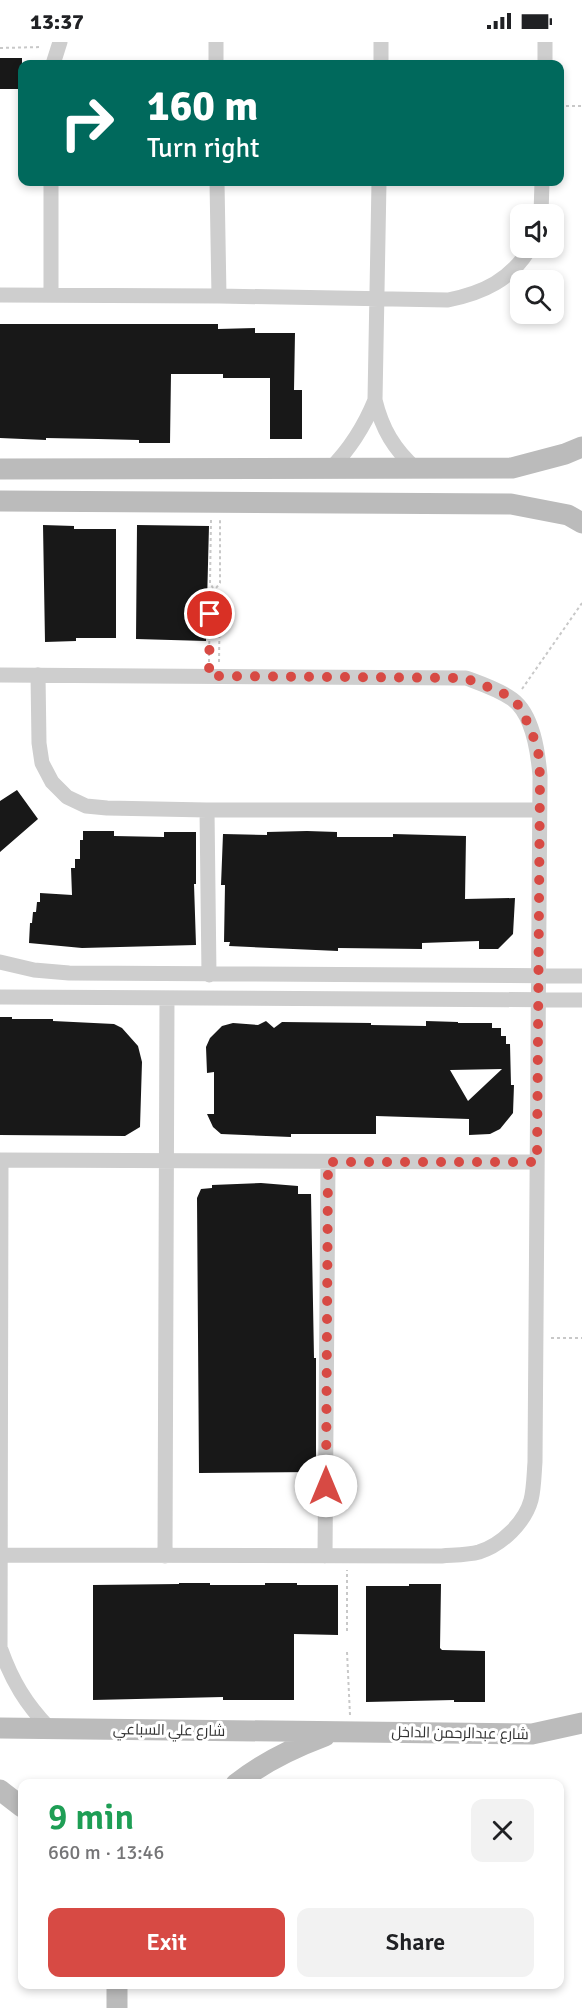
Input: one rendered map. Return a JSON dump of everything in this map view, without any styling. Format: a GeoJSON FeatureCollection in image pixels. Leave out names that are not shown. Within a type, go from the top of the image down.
{"type":"FeatureCollection","features":[{"type":"Feature","properties":{"kind":"street"},"geometry":{"type":"LineString","coordinates":[[216,42],[216,60]]}},
{"type":"Feature","properties":{"kind":"street"},"geometry":{"type":"LineString","coordinates":[[381,42],[381,60]]}},
{"type":"Feature","properties":{"kind":"street"},"geometry":{"type":"LineString","coordinates":[[545,42],[545,60]]}},
{"type":"Feature","properties":{"kind":"street"},"geometry":{"type":"LineString","coordinates":[[54,60],[59,45]]}},
{"type":"Feature","properties":{"kind":"street"},"geometry":{"type":"LineString","coordinates":[[51,186],[51,295]]}},
{"type":"Feature","properties":{"kind":"street"},"geometry":{"type":"LineString","coordinates":[[217,186],[219,296]]}},
{"type":"Feature","properties":{"kind":"street"},"geometry":{"type":"LineString","coordinates":[[380,186],[375,400],[385,432],[399,452],[416,469]]}},
{"type":"Feature","properties":{"kind":"street"},"geometry":{"type":"LineString","coordinates":[[541,204],[542,186]]}},
{"type":"Feature","properties":{"kind":"street"},"geometry":{"type":"LineString","coordinates":[[0,295],[448,300],[493,286],[512,272],[522,258]]}},
{"type":"Feature","properties":{"kind":"street"},"geometry":{"type":"LineString","coordinates":[[330,469],[361,431],[375,400]]}},
{"type":"Feature","properties":{"kind":"street"},"geometry":{"type":"LineString","coordinates":[[0,469],[512,468],[565,454],[582,447]]}},
{"type":"Feature","properties":{"kind":"street"},"geometry":{"type":"LineString","coordinates":[[0,501],[511,504],[568,515],[582,523]]}},
{"type":"Feature","properties":{"kind":"street"},"geometry":{"type":"LineString","coordinates":[[0,675],[465,678],[495,689],[514,700],[522,710],[538,748],[539,810],[535,1462],[531,1500],[522,1518],[511,1532],[479,1552],[442,1556],[1,1556]]}},
{"type":"Feature","properties":{"kind":"street"},"geometry":{"type":"LineString","coordinates":[[38,675],[39,742],[42,763],[52,782],[67,797],[86,806],[207,810],[539,810]]}},
{"type":"Feature","properties":{"kind":"street"},"geometry":{"type":"LineString","coordinates":[[207,810],[209,975]]}},
{"type":"Feature","properties":{"kind":"street"},"geometry":{"type":"LineString","coordinates":[[0,963],[34,970],[69,973],[582,976]]}},
{"type":"Feature","properties":{"kind":"street"},"geometry":{"type":"LineString","coordinates":[[0,997],[582,1000]]}},
{"type":"Feature","properties":{"kind":"street"},"geometry":{"type":"LineString","coordinates":[[165,1556],[167,998]]}},
{"type":"Feature","properties":{"kind":"street"},"geometry":{"type":"LineString","coordinates":[[49,1728],[20,1692],[1,1652],[1,1161],[537,1162]]}},
{"type":"Feature","properties":{"kind":"street"},"geometry":{"type":"LineString","coordinates":[[326,1556],[328,1162]]}},
{"type":"Feature","properties":{"kind":"street","name":"شارع عبدالرحمن الداخل"},"geometry":{"type":"LineString","coordinates":[[344,1731],[532,1734],[582,1723]]}},
{"type":"Feature","properties":{"kind":"street","name":"شارع علي السباعي"},"geometry":{"type":"LineString","coordinates":[[0,1728],[344,1731]]}},
{"type":"Feature","properties":{"kind":"street"},"geometry":{"type":"LineString","coordinates":[[242,1779],[292,1748],[344,1731]]}},
{"type":"Feature","properties":{"kind":"street"},"geometry":{"type":"LineString","coordinates":[[0,1790],[18,1804]]}},
{"type":"Feature","properties":{"kind":"street"},"geometry":{"type":"LineString","coordinates":[[117,1989],[117,2008]]}},
{"type":"Feature","properties":{"kind":"path"},"geometry":{"type":"LineString","coordinates":[[0,48],[59,45]]}},
{"type":"Feature","properties":{"kind":"path"},"geometry":{"type":"LineString","coordinates":[[564,106],[582,106]]}},
{"type":"Feature","properties":{"kind":"path"},"geometry":{"type":"LineString","coordinates":[[216,502],[220,583],[213,588],[210,583],[216,502]]}},
{"type":"Feature","properties":{"kind":"path"},"geometry":{"type":"LineString","coordinates":[[210,593],[214,676]]}},
{"type":"Feature","properties":{"kind":"path"},"geometry":{"type":"LineString","coordinates":[[214,676],[220,593]]}},
{"type":"Feature","properties":{"kind":"path"},"geometry":{"type":"LineString","coordinates":[[514,700],[582,603]]}},
{"type":"Feature","properties":{"kind":"path"},"geometry":{"type":"LineString","coordinates":[[536,1338],[582,1338]]}},
{"type":"Feature","properties":{"kind":"path"},"geometry":{"type":"LineString","coordinates":[[347,1555],[347,1631]]}},
{"type":"Feature","properties":{"kind":"path"},"geometry":{"type":"LineString","coordinates":[[344,1731],[347,1652]]}},
{"type":"Feature","properties":{"kind":"building"},"geometry":{"type":"Polygon","coordinates":[[[0,58],[22,58],[18,60],[18,89],[0,89],[0,58]]]}},
{"type":"Feature","properties":{"kind":"building"},"geometry":{"type":"Polygon","coordinates":[[[0,324],[218,324],[218,329],[255,328],[255,333],[295,333],[294,390],[302,390],[302,439],[270,439],[270,378],[223,378],[223,374],[171,374],[170,443],[139,443],[139,440],[0,438],[0,324]]]}},
{"type":"Feature","properties":{"kind":"building"},"geometry":{"type":"Polygon","coordinates":[[[43,525],[74,526],[74,529],[116,529],[116,638],[76,638],[76,641],[45,642],[43,525]]]}},
{"type":"Feature","properties":{"kind":"building"},"geometry":{"type":"Polygon","coordinates":[[[137,525],[209,526],[206,641],[136,639],[137,525]]]}},
{"type":"Feature","properties":{"kind":"building"},"geometry":{"type":"Polygon","coordinates":[[[17,790],[38,819],[0,852],[0,801],[17,790]]]}},
{"type":"Feature","properties":{"kind":"building"},"geometry":{"type":"Polygon","coordinates":[[[83,831],[114,831],[114,836],[164,837],[164,832],[196,832],[196,884],[194,884],[196,945],[82,948],[29,943],[30,923],[32,923],[33,912],[36,912],[37,902],[40,902],[40,893],[72,895],[71,868],[75,868],[75,859],[80,859],[80,840],[83,840],[83,831]]]}},
{"type":"Feature","properties":{"kind":"building"},"geometry":{"type":"Polygon","coordinates":[[[267,832],[337,832],[337,837],[393,837],[393,834],[466,836],[465,899],[515,898],[513,934],[498,949],[479,949],[479,941],[422,943],[422,949],[338,948],[338,951],[229,946],[230,942],[224,942],[225,885],[221,885],[223,834],[267,835],[267,832]]]}},
{"type":"Feature","properties":{"kind":"building"},"geometry":{"type":"Polygon","coordinates":[[[0,1017],[114,1024],[122,1028],[138,1046],[142,1062],[140,1127],[125,1136],[0,1135],[0,1017]]]}},
{"type":"Feature","properties":{"kind":"building"},"geometry":{"type":"Polygon","coordinates":[[[266,1021],[274,1028],[282,1022],[426,1026],[426,1021],[492,1023],[492,1028],[501,1028],[501,1036],[506,1036],[506,1044],[510,1044],[511,1085],[514,1085],[513,1113],[500,1129],[490,1134],[469,1135],[469,1119],[376,1116],[376,1134],[291,1134],[291,1137],[221,1134],[213,1127],[207,1114],[214,1114],[214,1072],[207,1073],[206,1047],[210,1038],[222,1026],[233,1023],[258,1025],[266,1021]],[[502,1069],[450,1070],[468,1101],[502,1069]]]}},
{"type":"Feature","properties":{"kind":"building"},"geometry":{"type":"Polygon","coordinates":[[[261,1183],[298,1186],[298,1194],[311,1194],[314,1358],[316,1358],[316,1472],[199,1473],[197,1198],[201,1189],[212,1188],[212,1185],[261,1183]]]}},
{"type":"Feature","properties":{"kind":"building"},"geometry":{"type":"Polygon","coordinates":[[[179,1583],[338,1585],[338,1635],[294,1634],[294,1700],[223,1700],[223,1697],[93,1700],[93,1585],[179,1583]]]}},
{"type":"Feature","properties":{"kind":"building"},"geometry":{"type":"Polygon","coordinates":[[[409,1584],[441,1584],[440,1648],[442,1650],[485,1651],[485,1702],[454,1702],[454,1700],[366,1702],[366,1586],[409,1586],[409,1584]]]}},
{"type":"Feature","properties":{"kind":"route"},"geometry":{"type":"LineString","coordinates":[[210,614],[209,676],[465,678],[489,686],[514,700],[528,722],[538,748],[540,776],[537,1162],[328,1162],[326,1486]]}}]}
